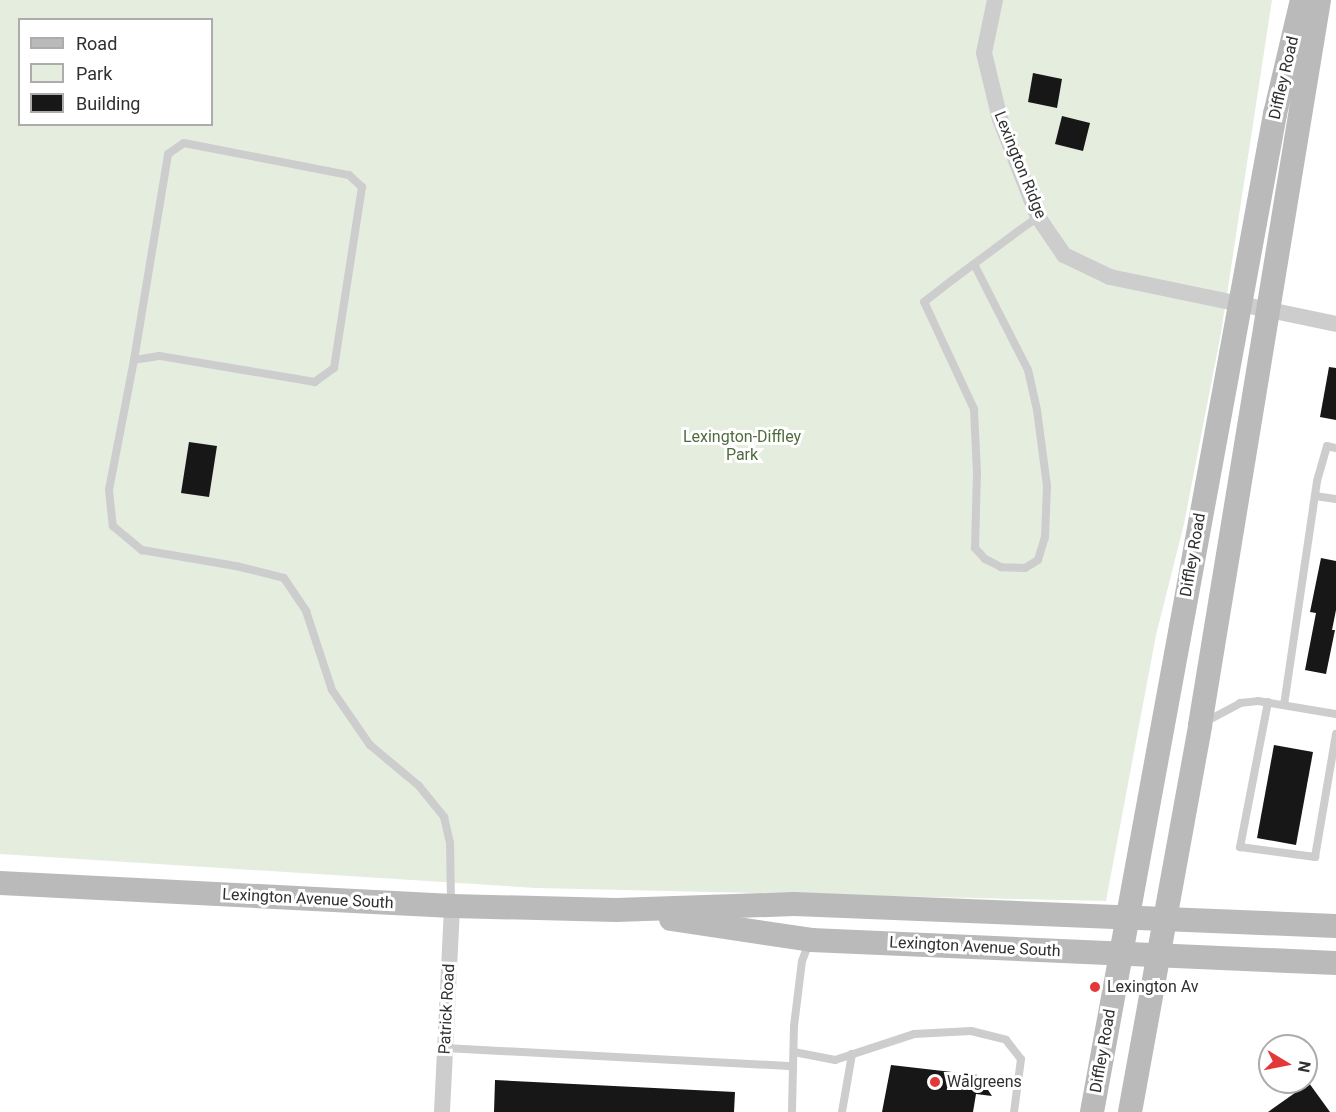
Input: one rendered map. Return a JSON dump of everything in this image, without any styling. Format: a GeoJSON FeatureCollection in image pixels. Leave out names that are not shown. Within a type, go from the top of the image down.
{"type":"FeatureCollection","features":[{"type":"Feature","properties":{"kind":"main road","name":"Diffley Road"},"geometry":{"type":"LineString","coordinates":[[1092,1112],[1275,114],[1302,0]]}},
{"type":"Feature","properties":{"kind":"main road","name":"Diffley Road"},"geometry":{"type":"LineString","coordinates":[[1130,1112],[1200,725],[1270,312],[1319,0]]}},
{"type":"Feature","properties":{"kind":"main road","name":"Lexington Avenue South"},"geometry":{"type":"LineString","coordinates":[[0,883],[452,906],[616,910],[794,904],[1336,926]]}},
{"type":"Feature","properties":{"kind":"main road","name":"Lexington Avenue South"},"geometry":{"type":"LineString","coordinates":[[616,910],[811,940],[1336,963]]}},
{"type":"Feature","properties":{"kind":"street","name":"Lexington Ridge"},"geometry":{"type":"LineString","coordinates":[[995,0],[984,52],[1000,119],[1038,217],[1064,255],[1110,277],[1336,324]]}},
{"type":"Feature","properties":{"kind":"street","name":"Patrick Road"},"geometry":{"type":"LineString","coordinates":[[442,1112],[452,906]]}},
{"type":"Feature","properties":{"kind":"lane"},"geometry":{"type":"LineString","coordinates":[[134,360],[159,356],[315,382],[334,368],[362,187],[349,175],[184,143],[168,154],[134,360],[109,490],[113,526],[142,550],[237,566],[284,578],[306,611],[332,690],[338,699],[370,745],[418,786],[444,817],[450,843],[452,906]]}},
{"type":"Feature","properties":{"kind":"lane"},"geometry":{"type":"LineString","coordinates":[[974,264],[1028,370],[1037,410],[1047,486],[1045,537],[1038,560],[1025,568],[1001,567],[985,559],[975,548],[977,473],[974,409],[924,302],[974,264],[1038,217]]}},
{"type":"Feature","properties":{"kind":"lane"},"geometry":{"type":"LineString","coordinates":[[1284,705],[1316,496],[1327,446],[1336,447]]}},
{"type":"Feature","properties":{"kind":"lane"},"geometry":{"type":"LineString","coordinates":[[1316,496],[1336,500]]}},
{"type":"Feature","properties":{"kind":"lane"},"geometry":{"type":"LineString","coordinates":[[1268,702],[1240,846],[1315,857],[1336,734]]}},
{"type":"Feature","properties":{"kind":"lane"},"geometry":{"type":"LineString","coordinates":[[1200,725],[1240,703],[1268,702],[1336,714]]}},
{"type":"Feature","properties":{"kind":"lane"},"geometry":{"type":"LineString","coordinates":[[792,1112],[793,1066],[802,961],[811,940]]}},
{"type":"Feature","properties":{"kind":"lane"},"geometry":{"type":"LineString","coordinates":[[794,1052],[835,1060],[914,1034],[971,1031],[1006,1040],[1021,1059],[1014,1112]]}},
{"type":"Feature","properties":{"kind":"lane"},"geometry":{"type":"LineString","coordinates":[[445,1048],[793,1066]]}},
{"type":"Feature","properties":{"kind":"lane"},"geometry":{"type":"LineString","coordinates":[[842,1112],[852,1054]]}},
{"type":"Feature","properties":{"kind":"green space","name":"Lexington-Diffley Park"},"geometry":{"type":"Polygon","coordinates":[[[0,0],[1272,0],[1221,333],[1184,524],[1156,635],[1106,901],[536,888],[0,854],[0,0]]]}},
{"type":"Feature","properties":{"kind":"building"},"geometry":{"type":"Polygon","coordinates":[[[1033,73],[1062,79],[1057,108],[1028,102],[1033,73]]]}},
{"type":"Feature","properties":{"kind":"building"},"geometry":{"type":"Polygon","coordinates":[[[1062,116],[1090,123],[1083,151],[1055,144],[1062,116]]]}},
{"type":"Feature","properties":{"kind":"building"},"geometry":{"type":"Polygon","coordinates":[[[1329,367],[1336,368],[1336,420],[1320,417],[1329,367]]]}},
{"type":"Feature","properties":{"kind":"building"},"geometry":{"type":"Polygon","coordinates":[[[189,442],[217,446],[209,497],[181,493],[189,442]]]}},
{"type":"Feature","properties":{"kind":"building"},"geometry":{"type":"Polygon","coordinates":[[[1321,558],[1336,561],[1336,610],[1332,630],[1335,630],[1326,674],[1305,670],[1316,613],[1310,612],[1321,558]]]}},
{"type":"Feature","properties":{"kind":"building"},"geometry":{"type":"Polygon","coordinates":[[[1274,745],[1313,752],[1296,845],[1257,838],[1274,745]]]}},
{"type":"Feature","properties":{"kind":"building","name":"Walgreens"},"geometry":{"type":"Polygon","coordinates":[[[891,1065],[978,1075],[992,1096],[976,1094],[973,1112],[882,1112],[891,1065]]]}},
{"type":"Feature","properties":{"kind":"building"},"geometry":{"type":"Polygon","coordinates":[[[495,1080],[735,1092],[734,1112],[494,1112],[495,1080]]]}},
{"type":"Feature","properties":{"kind":"building"},"geometry":{"type":"Polygon","coordinates":[[[1293,1094],[1317,1094],[1330,1112],[1268,1112],[1293,1094]]]}},
{"type":"Feature","properties":{"kind":"place","name":"Lexington Av"},"geometry":{"type":"Point","coordinates":[1095,987]}},
{"type":"Feature","properties":{"kind":"place","name":"Walgreens"},"geometry":{"type":"Point","coordinates":[935,1082]}}]}
